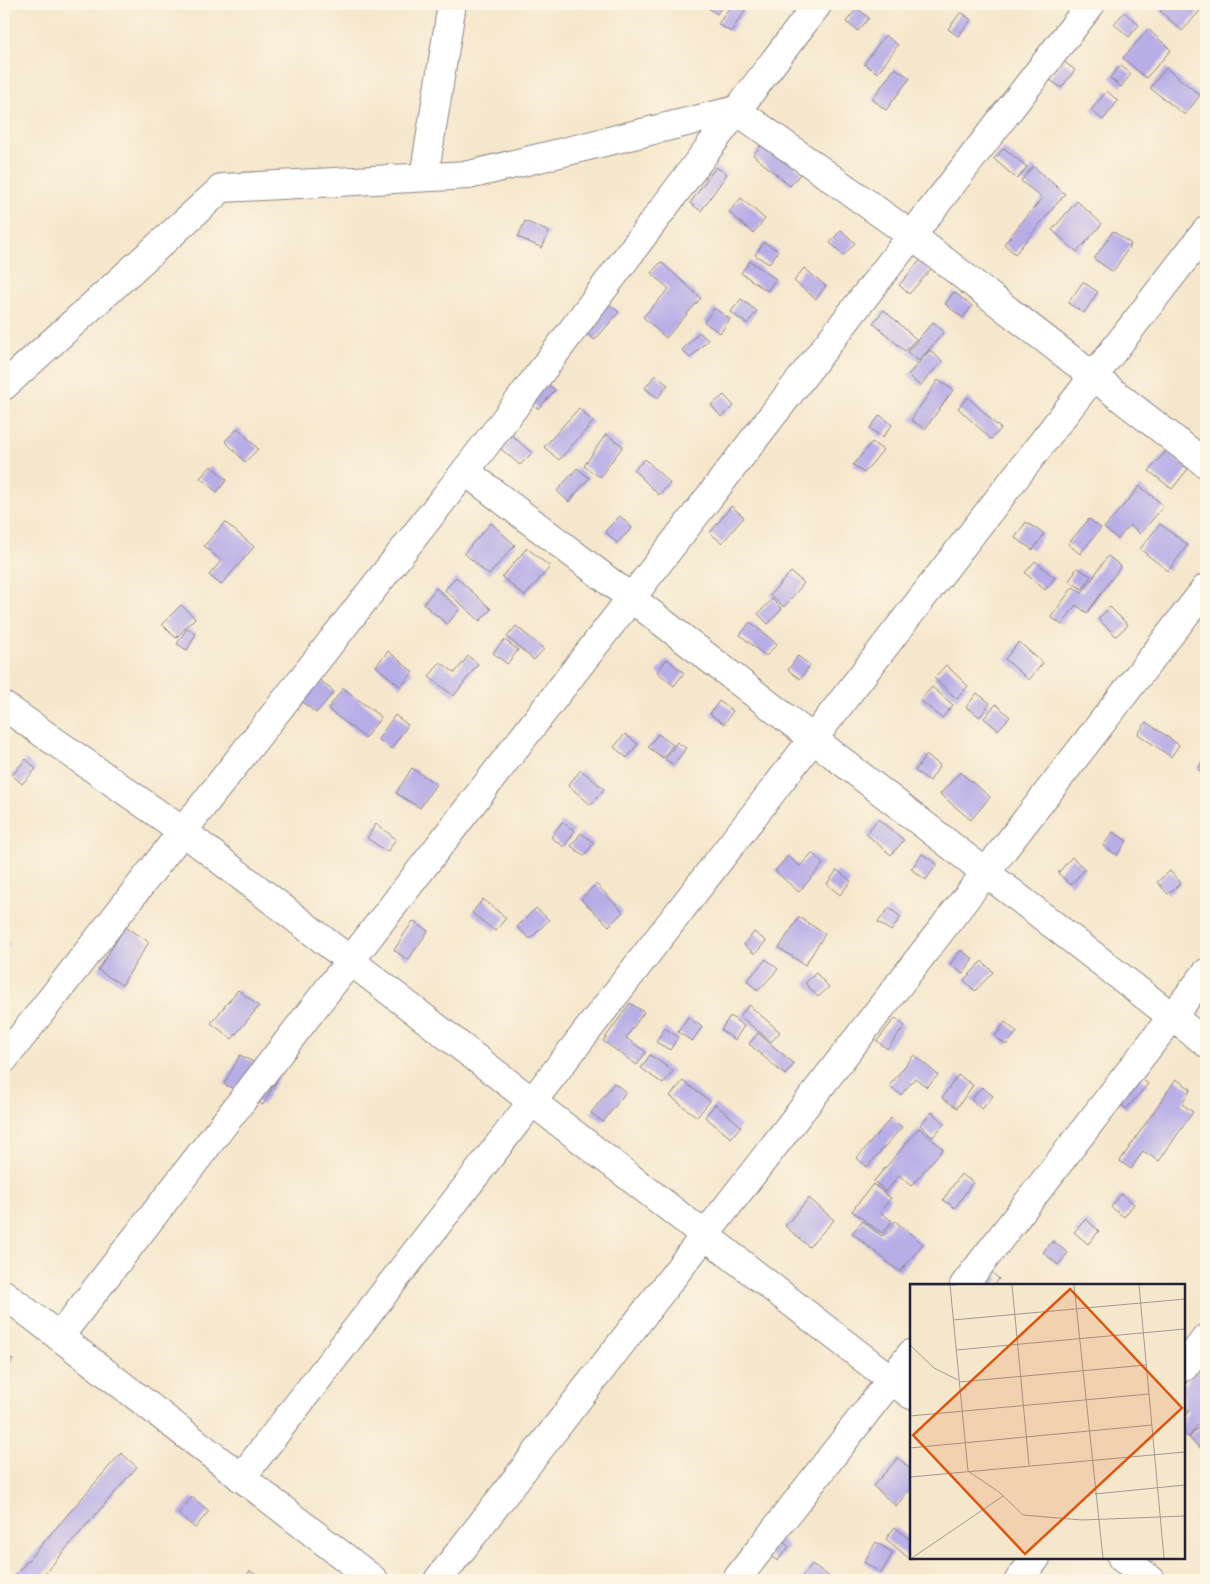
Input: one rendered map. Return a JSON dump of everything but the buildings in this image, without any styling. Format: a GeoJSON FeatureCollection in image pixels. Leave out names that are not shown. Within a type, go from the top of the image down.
{"type":"FeatureCollection","features":[{"type":"Feature","properties":{"kind":"street"},"geometry":{"type":"LineString","coordinates":[[424,177],[452,4]]}},
{"type":"Feature","properties":{"kind":"street"},"geometry":{"type":"LineString","coordinates":[[4,1059],[184,832],[465,471],[818,4]]}},
{"type":"Feature","properties":{"kind":"street"},"geometry":{"type":"LineString","coordinates":[[58,1337],[1091,4]]}},
{"type":"Feature","properties":{"kind":"street"},"geometry":{"type":"LineString","coordinates":[[4,386],[222,188],[469,175],[736,110],[912,235],[1206,464]]}},
{"type":"Feature","properties":{"kind":"street"},"geometry":{"type":"LineString","coordinates":[[241,1478],[1206,231]]}},
{"type":"Feature","properties":{"kind":"street"},"geometry":{"type":"LineString","coordinates":[[465,471],[1206,1043]]}},
{"type":"Feature","properties":{"kind":"street"},"geometry":{"type":"LineString","coordinates":[[438,1580],[1206,588]]}},
{"type":"Feature","properties":{"kind":"street"},"geometry":{"type":"LineString","coordinates":[[4,706],[184,832],[901,1387]]}},
{"type":"Feature","properties":{"kind":"street"},"geometry":{"type":"LineString","coordinates":[[965,1284],[1206,973]]}},
{"type":"Feature","properties":{"kind":"street"},"geometry":{"type":"LineString","coordinates":[[4,1294],[374,1580]]}},
{"type":"Feature","properties":{"kind":"street"},"geometry":{"type":"LineString","coordinates":[[1185,1366],[1206,1338]]}},
{"type":"Feature","properties":{"kind":"street"},"geometry":{"type":"LineString","coordinates":[[736,1580],[901,1387],[910,1357]]}},
{"type":"Feature","properties":{"kind":"street"},"geometry":{"type":"LineString","coordinates":[[1019,1580],[1035,1559]]}},
{"type":"Feature","properties":{"kind":"street"},"geometry":{"type":"LineString","coordinates":[[1123,1559],[1151,1580]]}}]}
